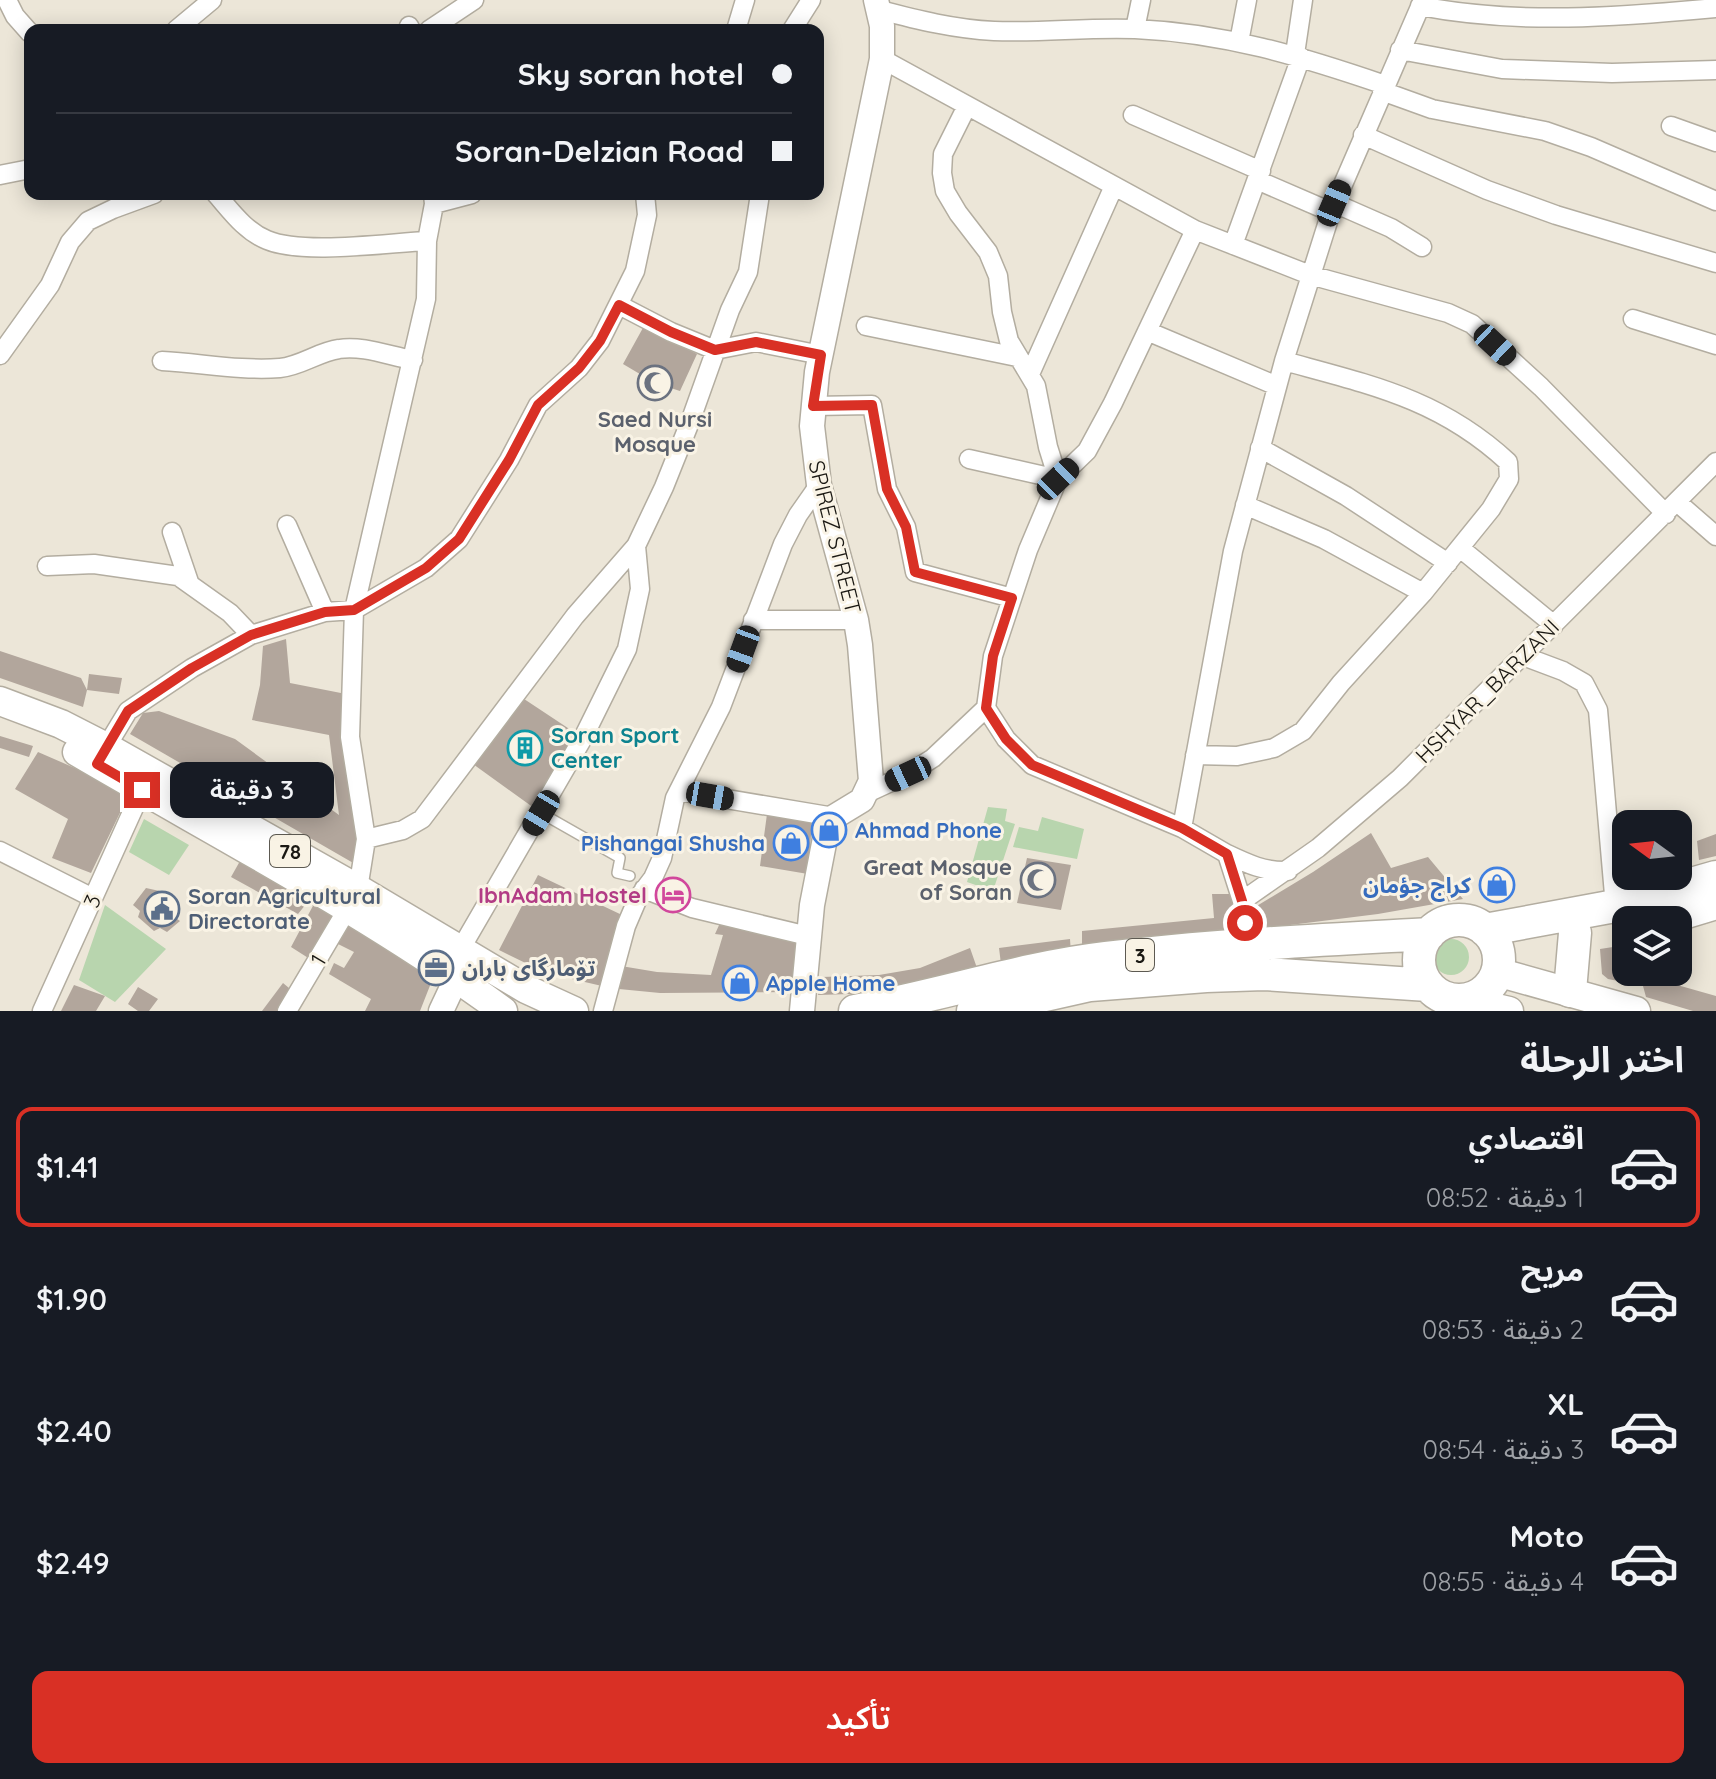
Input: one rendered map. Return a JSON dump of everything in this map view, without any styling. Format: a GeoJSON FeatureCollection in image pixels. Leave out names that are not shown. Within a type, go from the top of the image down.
{"type":"FeatureCollection","features":[{"type":"Feature","properties":{"kind":"highway","name":"3"},"geometry":{"type":"LineString","coordinates":[[1645,906],[1716,877]]}},
{"type":"Feature","properties":{"kind":"highway"},"geometry":{"type":"LineString","coordinates":[[1692,910],[1716,903]]}},
{"type":"Feature","properties":{"kind":"highway","name":"3"},"geometry":{"type":"LineString","coordinates":[[1497,955],[1612,919]]}},
{"type":"Feature","properties":{"kind":"highway","name":"3"},"geometry":{"type":"LineString","coordinates":[[1497,955],[1612,919]]}},
{"type":"Feature","properties":{"kind":"highway","name":"3"},"geometry":{"type":"LineString","coordinates":[[855,1011],[1013,974],[1104,958],[1429,934],[1445,923],[1457,920],[1469,921],[1497,955]]}},
{"type":"Feature","properties":{"kind":"highway"},"geometry":{"type":"LineString","coordinates":[[1570,991],[1575,933]]}},
{"type":"Feature","properties":{"kind":"highway"},"geometry":{"type":"LineString","coordinates":[[1429,934],[1423,943],[1421,970],[1447,998],[1484,991],[1497,955]]}},
{"type":"Feature","properties":{"kind":"highway","name":"3"},"geometry":{"type":"LineString","coordinates":[[973,1011],[1006,1007],[1090,985],[1264,974],[1447,998]]}},
{"type":"Feature","properties":{"kind":"main road","name":"SPIREZ STREET"},"geometry":{"type":"LineString","coordinates":[[867,793],[871,775],[864,669],[856,620],[819,485],[813,446],[813,406],[882,59],[878,5]]}},
{"type":"Feature","properties":{"kind":"main road","name":"78"},"geometry":{"type":"LineString","coordinates":[[0,701],[61,724],[142,790],[353,899]]}},
{"type":"Feature","properties":{"kind":"main road","name":"78"},"geometry":{"type":"LineString","coordinates":[[0,717],[102,755],[353,899],[458,964],[574,1011]]}},
{"type":"Feature","properties":{"kind":"main road"},"geometry":{"type":"LineString","coordinates":[[802,1011],[808,936],[826,833],[834,817],[856,805],[867,793]]}},
{"type":"Feature","properties":{"kind":"main road"},"geometry":{"type":"LineString","coordinates":[[1497,955],[1570,991],[1636,1011]]}},
{"type":"Feature","properties":{"kind":"main road"},"geometry":{"type":"LineString","coordinates":[[1447,998],[1505,1010],[1497,955]]}},
{"type":"Feature","properties":{"kind":"main road"},"geometry":{"type":"LineString","coordinates":[[441,1011],[458,964]]}},
{"type":"Feature","properties":{"kind":"main road","name":"78"},"geometry":{"type":"LineString","coordinates":[[458,964],[503,1011]]}},
{"type":"Feature","properties":{"kind":"street"},"geometry":{"type":"LineString","coordinates":[[183,24],[212,0]]}},
{"type":"Feature","properties":{"kind":"street"},"geometry":{"type":"LineString","coordinates":[[438,24],[474,0]]}},
{"type":"Feature","properties":{"kind":"street"},"geometry":{"type":"LineString","coordinates":[[738,24],[745,0]]}},
{"type":"Feature","properties":{"kind":"street"},"geometry":{"type":"LineString","coordinates":[[796,24],[811,0]]}},
{"type":"Feature","properties":{"kind":"street"},"geometry":{"type":"LineString","coordinates":[[1135,29],[1141,0]]}},
{"type":"Feature","properties":{"kind":"street"},"geometry":{"type":"LineString","coordinates":[[1239,42],[1247,0]]}},
{"type":"Feature","properties":{"kind":"street"},"geometry":{"type":"LineString","coordinates":[[1233,245],[1298,56],[1303,0]]}},
{"type":"Feature","properties":{"kind":"street"},"geometry":{"type":"LineString","coordinates":[[1182,828],[1233,551],[1284,361],[1332,207],[1422,3],[1466,15],[1631,15],[1716,8]]}},
{"type":"Feature","properties":{"kind":"street"},"geometry":{"type":"LineString","coordinates":[[878,5],[948,27],[994,31],[1135,29],[1239,42],[1298,56],[1432,109],[1545,131],[1591,147],[1716,201]]}},
{"type":"Feature","properties":{"kind":"street"},"geometry":{"type":"LineString","coordinates":[[7,15],[24,28]]}},
{"type":"Feature","properties":{"kind":"street"},"geometry":{"type":"LineString","coordinates":[[1400,50],[1502,69],[1612,73],[1716,70]]}},
{"type":"Feature","properties":{"kind":"street"},"geometry":{"type":"LineString","coordinates":[[882,59],[1195,230],[1310,275],[1448,313],[1472,324],[1672,508],[1716,536]]}},
{"type":"Feature","properties":{"kind":"street"},"geometry":{"type":"LineString","coordinates":[[967,106],[943,154],[945,191],[988,252],[998,276],[1009,341],[1036,386],[1058,479]]}},
{"type":"Feature","properties":{"kind":"street"},"geometry":{"type":"LineString","coordinates":[[1133,115],[1259,176],[1391,228],[1422,247]]}},
{"type":"Feature","properties":{"kind":"street"},"geometry":{"type":"LineString","coordinates":[[1671,126],[1716,142]]}},
{"type":"Feature","properties":{"kind":"street"},"geometry":{"type":"LineString","coordinates":[[1363,135],[1515,200],[1716,263]]}},
{"type":"Feature","properties":{"kind":"street"},"geometry":{"type":"LineString","coordinates":[[0,175],[24,170]]}},
{"type":"Feature","properties":{"kind":"street"},"geometry":{"type":"LineString","coordinates":[[1030,374],[1114,186]]}},
{"type":"Feature","properties":{"kind":"street"},"geometry":{"type":"LineString","coordinates":[[0,355],[50,285],[70,242],[88,221],[143,200]]}},
{"type":"Feature","properties":{"kind":"street"},"geometry":{"type":"LineString","coordinates":[[221,200],[243,225],[266,240],[295,248],[427,241]]}},
{"type":"Feature","properties":{"kind":"street"},"geometry":{"type":"LineString","coordinates":[[353,899],[366,839],[350,737],[354,610],[426,299],[427,241],[433,200]]}},
{"type":"Feature","properties":{"kind":"street"},"geometry":{"type":"LineString","coordinates":[[102,755],[128,711],[192,668],[251,635],[325,612],[354,610],[426,568],[459,539],[509,460],[538,405],[579,368],[600,341],[635,271],[647,215],[646,200]]}},
{"type":"Feature","properties":{"kind":"street"},"geometry":{"type":"LineString","coordinates":[[366,839],[403,830],[422,819],[575,616],[636,546],[690,422],[730,310],[748,272],[759,200]]}},
{"type":"Feature","properties":{"kind":"street"},"geometry":{"type":"LineString","coordinates":[[867,793],[908,774],[933,758],[986,708],[993,656],[1028,550],[1058,479],[1087,451],[1195,230]]}},
{"type":"Feature","properties":{"kind":"street"},"geometry":{"type":"LineString","coordinates":[[619,305],[715,350],[756,342],[821,355]]}},
{"type":"Feature","properties":{"kind":"street"},"geometry":{"type":"LineString","coordinates":[[1633,319],[1716,345]]}},
{"type":"Feature","properties":{"kind":"street"},"geometry":{"type":"LineString","coordinates":[[866,326],[1017,357]]}},
{"type":"Feature","properties":{"kind":"street"},"geometry":{"type":"LineString","coordinates":[[1147,331],[1277,386]]}},
{"type":"Feature","properties":{"kind":"street"},"geometry":{"type":"LineString","coordinates":[[162,361],[220,367],[280,368],[338,349],[356,349],[413,360]]}},
{"type":"Feature","properties":{"kind":"street"},"geometry":{"type":"LineString","coordinates":[[1195,755],[1237,756],[1274,748],[1303,731],[1341,683],[1423,593],[1491,509],[1509,479],[1508,462],[1466,427],[1431,408],[1395,393],[1284,361]]}},
{"type":"Feature","properties":{"kind":"street"},"geometry":{"type":"LineString","coordinates":[[813,406],[872,405],[887,489],[906,527],[915,572],[1012,598]]}},
{"type":"Feature","properties":{"kind":"street"},"geometry":{"type":"LineString","coordinates":[[1260,448],[1454,555],[1554,625]]}},
{"type":"Feature","properties":{"kind":"street"},"geometry":{"type":"LineString","coordinates":[[969,459],[1058,479]]}},
{"type":"Feature","properties":{"kind":"street","name":"HSHYAR_BARZANI"},"geometry":{"type":"LineString","coordinates":[[1242,901],[1288,871],[1400,778],[1716,462]]}},
{"type":"Feature","properties":{"kind":"street"},"geometry":{"type":"LineString","coordinates":[[603,1011],[626,926],[662,858],[679,791],[721,707],[783,544],[819,485]]}},
{"type":"Feature","properties":{"kind":"street"},"geometry":{"type":"LineString","coordinates":[[1245,505],[1324,539],[1423,593]]}},
{"type":"Feature","properties":{"kind":"street"},"geometry":{"type":"LineString","coordinates":[[287,525],[325,612]]}},
{"type":"Feature","properties":{"kind":"street"},"geometry":{"type":"LineString","coordinates":[[172,532],[189,582]]}},
{"type":"Feature","properties":{"kind":"street"},"geometry":{"type":"LineString","coordinates":[[458,964],[595,716],[627,649],[640,589],[636,546]]}},
{"type":"Feature","properties":{"kind":"street"},"geometry":{"type":"LineString","coordinates":[[47,566],[94,564],[178,576],[230,613],[251,635]]}},
{"type":"Feature","properties":{"kind":"street"},"geometry":{"type":"LineString","coordinates":[[753,620],[856,620]]}},
{"type":"Feature","properties":{"kind":"street"},"geometry":{"type":"LineString","coordinates":[[1523,656],[1563,671],[1584,683],[1598,710],[1619,906]]}},
{"type":"Feature","properties":{"kind":"street"},"geometry":{"type":"LineString","coordinates":[[986,708],[1006,739],[1032,765],[1182,828],[1250,865],[1271,872],[1288,871]]}},
{"type":"Feature","properties":{"kind":"street","name":"3"},"geometry":{"type":"LineString","coordinates":[[42,1011],[142,790]]}},
{"type":"Feature","properties":{"kind":"street"},"geometry":{"type":"LineString","coordinates":[[679,791],[834,817]]}},
{"type":"Feature","properties":{"kind":"street"},"geometry":{"type":"LineString","coordinates":[[0,851],[93,898]]}},
{"type":"Feature","properties":{"kind":"street"},"geometry":{"type":"LineString","coordinates":[[1227,854],[1242,901],[1248,945]]}},
{"type":"Feature","properties":{"kind":"street"},"geometry":{"type":"LineString","coordinates":[[644,889],[692,908],[808,936]]}},
{"type":"Feature","properties":{"kind":"street","name":"1"},"geometry":{"type":"LineString","coordinates":[[287,1011],[353,899]]}},
{"type":"Feature","properties":{"kind":"lane"},"geometry":{"type":"LineString","coordinates":[[541,813],[620,858],[617,873],[630,876]]}},
{"type":"Feature","properties":{"kind":"green space"},"geometry":{"type":"Polygon","coordinates":[[[988,807],[1007,809],[1005,821],[1015,824],[993,891],[967,882],[988,807]]]}},
{"type":"Feature","properties":{"kind":"green space"},"geometry":{"type":"Polygon","coordinates":[[[1042,817],[1084,829],[1077,859],[1013,847],[1019,827],[1038,831],[1042,817]]]}},
{"type":"Feature","properties":{"kind":"green space"},"geometry":{"type":"Polygon","coordinates":[[[144,819],[189,845],[169,875],[129,852],[144,819]]]}},
{"type":"Feature","properties":{"kind":"green space"},"geometry":{"type":"Polygon","coordinates":[[[105,905],[166,949],[115,1002],[79,980],[105,905]]]}},
{"type":"Feature","properties":{"kind":"green space"},"geometry":{"type":"Polygon","coordinates":[[[1451,939],[1464,944],[1469,957],[1464,970],[1451,975],[1438,970],[1433,957],[1438,944],[1451,939]]]}},
{"type":"Feature","properties":{"kind":"building"},"geometry":{"type":"Polygon","coordinates":[[[644,326],[697,354],[680,391],[655,383],[623,364],[644,326]]]}},
{"type":"Feature","properties":{"kind":"building"},"geometry":{"type":"Polygon","coordinates":[[[286,639],[290,683],[346,694],[362,850],[355,864],[130,734],[143,713],[159,711],[235,739],[339,815],[329,735],[252,720],[260,685],[263,646],[286,639]]]}},
{"type":"Feature","properties":{"kind":"building"},"geometry":{"type":"Polygon","coordinates":[[[0,651],[81,678],[87,690],[83,707],[0,678],[0,651]]]}},
{"type":"Feature","properties":{"kind":"building"},"geometry":{"type":"Polygon","coordinates":[[[89,674],[122,678],[119,694],[87,690],[89,674]]]}},
{"type":"Feature","properties":{"kind":"building","name":"Soran Sport Center"},"geometry":{"type":"Polygon","coordinates":[[[515,693],[583,738],[541,813],[466,759],[515,693]]]}},
{"type":"Feature","properties":{"kind":"building"},"geometry":{"type":"Polygon","coordinates":[[[0,736],[33,746],[29,757],[0,748],[0,736]]]}},
{"type":"Feature","properties":{"kind":"building"},"geometry":{"type":"Polygon","coordinates":[[[38,752],[130,792],[91,873],[52,858],[68,819],[15,789],[38,752]]]}},
{"type":"Feature","properties":{"kind":"building"},"geometry":{"type":"Polygon","coordinates":[[[767,814],[812,822],[808,874],[760,866],[767,814]]]}},
{"type":"Feature","properties":{"kind":"building"},"geometry":{"type":"Polygon","coordinates":[[[1371,833],[1391,868],[1428,857],[1463,899],[1378,914],[1250,930],[1249,918],[1255,907],[1371,833]]]}},
{"type":"Feature","properties":{"kind":"building"},"geometry":{"type":"Polygon","coordinates":[[[1716,834],[1716,856],[1699,860],[1697,841],[1716,834]]]}},
{"type":"Feature","properties":{"kind":"building"},"geometry":{"type":"Polygon","coordinates":[[[1027,858],[1071,865],[1061,910],[1017,903],[1027,858]]]}},
{"type":"Feature","properties":{"kind":"building"},"geometry":{"type":"Polygon","coordinates":[[[240,861],[310,899],[298,914],[231,877],[240,861]]]}},
{"type":"Feature","properties":{"kind":"building"},"geometry":{"type":"Polygon","coordinates":[[[538,875],[622,915],[602,986],[546,973],[499,950],[538,875]]]}},
{"type":"Feature","properties":{"kind":"building"},"geometry":{"type":"Polygon","coordinates":[[[146,888],[164,892],[172,905],[170,914],[180,921],[167,932],[160,928],[154,931],[138,917],[140,911],[133,905],[146,888]]]}},
{"type":"Feature","properties":{"kind":"building"},"geometry":{"type":"Polygon","coordinates":[[[1212,894],[1235,894],[1235,933],[1082,952],[1082,931],[1214,918],[1212,894]]]}},
{"type":"Feature","properties":{"kind":"building"},"geometry":{"type":"Polygon","coordinates":[[[315,902],[339,914],[313,961],[291,947],[315,902]]]}},
{"type":"Feature","properties":{"kind":"building"},"geometry":{"type":"Polygon","coordinates":[[[720,923],[800,941],[796,992],[660,993],[619,989],[621,966],[711,975],[723,935],[715,934],[720,923]]]}},
{"type":"Feature","properties":{"kind":"building"},"geometry":{"type":"Polygon","coordinates":[[[347,925],[449,978],[442,987],[431,983],[420,1011],[365,1011],[371,999],[329,974],[334,963],[344,968],[354,952],[336,943],[347,925]]]}},
{"type":"Feature","properties":{"kind":"building"},"geometry":{"type":"Polygon","coordinates":[[[1070,939],[1071,954],[1001,964],[999,948],[1070,939]]]}},
{"type":"Feature","properties":{"kind":"building"},"geometry":{"type":"Polygon","coordinates":[[[1612,947],[1612,980],[1602,974],[1600,949],[1612,947]]]}},
{"type":"Feature","properties":{"kind":"building"},"geometry":{"type":"Polygon","coordinates":[[[970,948],[977,968],[881,993],[818,995],[822,977],[879,975],[920,968],[970,948]]]}},
{"type":"Feature","properties":{"kind":"building"},"geometry":{"type":"Polygon","coordinates":[[[283,983],[295,993],[282,1011],[262,1011],[283,983]]]}},
{"type":"Feature","properties":{"kind":"building"},"geometry":{"type":"Polygon","coordinates":[[[74,985],[105,996],[96,1011],[61,1011],[74,985]]]}},
{"type":"Feature","properties":{"kind":"building"},"geometry":{"type":"Polygon","coordinates":[[[1643,986],[1681,986],[1716,996],[1716,1011],[1693,1011],[1646,997],[1643,986]]]}},
{"type":"Feature","properties":{"kind":"building"},"geometry":{"type":"Polygon","coordinates":[[[138,987],[158,999],[149,1011],[138,1011],[128,1004],[138,987]]]}},
{"type":"Feature","properties":{"kind":"place","name":"Saed Nursi Mosque"},"geometry":{"type":"Point","coordinates":[655,383]}},
{"type":"Feature","properties":{"kind":"place","name":"Soran Sport Center"},"geometry":{"type":"Point","coordinates":[525,748]}},
{"type":"Feature","properties":{"kind":"place","name":"Ahmad Phone"},"geometry":{"type":"Point","coordinates":[829,830]}},
{"type":"Feature","properties":{"kind":"place","name":"Pishangai Shusha"},"geometry":{"type":"Point","coordinates":[791,843]}},
{"type":"Feature","properties":{"kind":"place","name":"Great Mosque of Soran"},"geometry":{"type":"Point","coordinates":[1038,880]}},
{"type":"Feature","properties":{"kind":"place","name":"كراج جؤمان"},"geometry":{"type":"Point","coordinates":[1497,885]}},
{"type":"Feature","properties":{"kind":"place","name":"IbnAdam Hostel"},"geometry":{"type":"Point","coordinates":[673,895]}},
{"type":"Feature","properties":{"kind":"place","name":"Soran Agricultural Directorate"},"geometry":{"type":"Point","coordinates":[162,909]}},
{"type":"Feature","properties":{"kind":"place","name":"تۆمارگای باران"},"geometry":{"type":"Point","coordinates":[436,968]}},
{"type":"Feature","properties":{"kind":"place","name":"Apple Home"},"geometry":{"type":"Point","coordinates":[740,983]}},
{"type":"Feature","properties":{"kind":"route"},"geometry":{"type":"LineString","coordinates":[[142,790],[97,764],[128,711],[192,668],[251,635],[325,612],[354,610],[426,568],[459,539],[509,460],[538,405],[579,368],[600,341],[619,305],[715,350],[756,342],[821,355],[813,406],[872,405],[887,489],[906,527],[915,572],[1012,598],[993,656],[986,708],[1006,739],[1032,765],[1182,828],[1227,854],[1242,901],[1245,923]]}}]}
